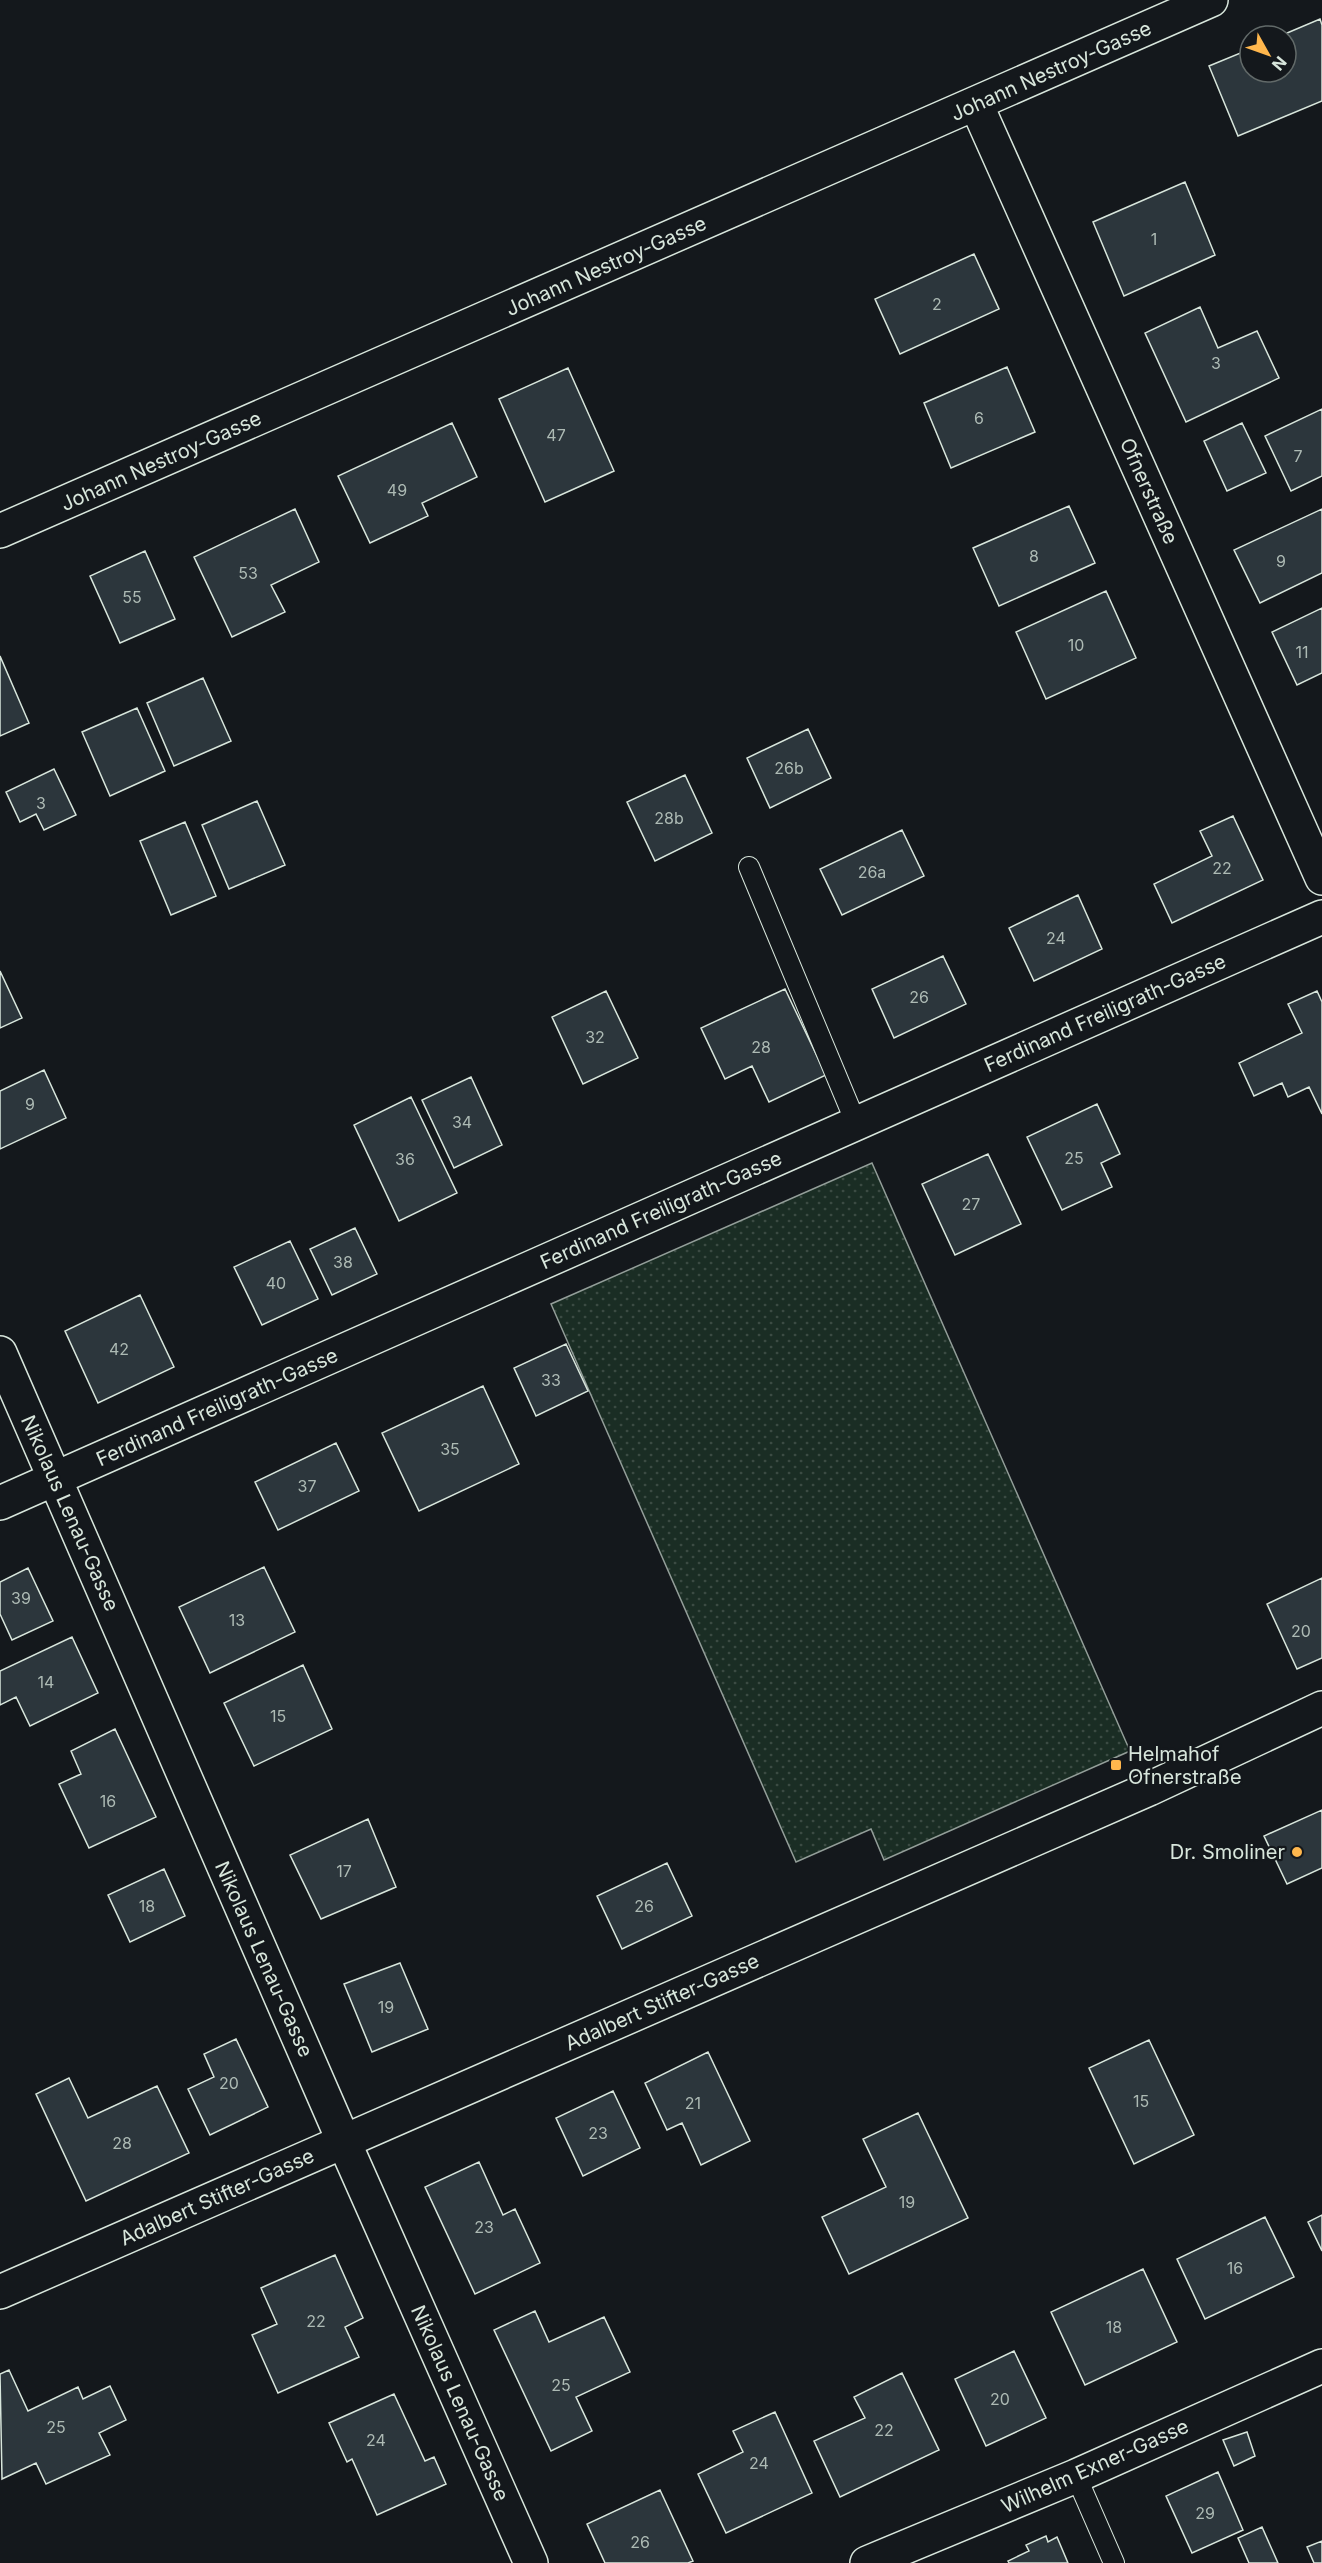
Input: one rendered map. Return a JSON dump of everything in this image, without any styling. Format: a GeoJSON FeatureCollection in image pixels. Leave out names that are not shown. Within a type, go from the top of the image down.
{"type":"FeatureCollection","features":[{"type":"Feature","properties":{"kind":"street","name":"Johann Nestroy-Gasse"},"geometry":{"type":"LineString","coordinates":[[0,531],[1211,0]]}},
{"type":"Feature","properties":{"kind":"street","name":"Ofnerstraße"},"geometry":{"type":"LineString","coordinates":[[976,104],[1322,878]]}},
{"type":"Feature","properties":{"kind":"street","name":"Ferdinand Freiligrath-Gasse"},"geometry":{"type":"LineString","coordinates":[[0,1503],[1322,917]]}},
{"type":"Feature","properties":{"kind":"street","name":"Nikolaus Lenau-Gasse"},"geometry":{"type":"LineString","coordinates":[[0,1353],[344,2142],[531,2563]]}},
{"type":"Feature","properties":{"kind":"street","name":"Adalbert Stifter-Gasse"},"geometry":{"type":"LineString","coordinates":[[0,2292],[1149,1789],[1322,1708]]}},
{"type":"Feature","properties":{"kind":"street","name":"Wilhelm Exner-Gasse"},"geometry":{"type":"LineString","coordinates":[[867,2563],[1076,2476],[1322,2366]]}},
{"type":"Feature","properties":{"kind":"lane"},"geometry":{"type":"LineString","coordinates":[[749,867],[856,1123]]}},
{"type":"Feature","properties":{"kind":"lane"},"geometry":{"type":"LineString","coordinates":[[1076,2476],[1114,2563]]}},
{"type":"Feature","properties":{"kind":"green space"},"geometry":{"type":"Polygon","coordinates":[[[872,1163],[1130,1751],[884,1860],[871,1829],[796,1862],[551,1304],[872,1163]]]}},
{"type":"Feature","properties":{"kind":"building"},"geometry":{"type":"Polygon","coordinates":[[[1320,19],[1322,25],[1322,101],[1238,136],[1209,66],[1238,54],[1238,84],[1298,84],[1298,28],[1320,19]]]}},
{"type":"Feature","properties":{"kind":"building"},"geometry":{"type":"Polygon","coordinates":[[[1185,182],[1215,255],[1124,296],[1093,222],[1185,182]]]}},
{"type":"Feature","properties":{"kind":"building"},"geometry":{"type":"Polygon","coordinates":[[[974,254],[999,309],[900,354],[875,299],[974,254]]]}},
{"type":"Feature","properties":{"kind":"building"},"geometry":{"type":"Polygon","coordinates":[[[1200,307],[1218,348],[1257,331],[1279,378],[1186,422],[1145,333],[1200,307]]]}},
{"type":"Feature","properties":{"kind":"building"},"geometry":{"type":"Polygon","coordinates":[[[1007,367],[1035,432],[951,468],[924,403],[1007,367]]]}},
{"type":"Feature","properties":{"kind":"building"},"geometry":{"type":"Polygon","coordinates":[[[568,368],[614,471],[545,502],[499,399],[568,368]]]}},
{"type":"Feature","properties":{"kind":"building"},"geometry":{"type":"Polygon","coordinates":[[[1322,409],[1322,476],[1291,491],[1265,436],[1322,409]]]}},
{"type":"Feature","properties":{"kind":"building"},"geometry":{"type":"Polygon","coordinates":[[[452,423],[477,477],[422,503],[428,516],[370,543],[338,476],[452,423]]]}},
{"type":"Feature","properties":{"kind":"building"},"geometry":{"type":"Polygon","coordinates":[[[1242,423],[1266,473],[1227,491],[1204,441],[1242,423]]]}},
{"type":"Feature","properties":{"kind":"building"},"geometry":{"type":"Polygon","coordinates":[[[1069,506],[1095,563],[999,606],[973,548],[1069,506]]]}},
{"type":"Feature","properties":{"kind":"building"},"geometry":{"type":"Polygon","coordinates":[[[295,509],[319,562],[271,585],[285,612],[232,637],[194,557],[295,509]]]}},
{"type":"Feature","properties":{"kind":"building"},"geometry":{"type":"Polygon","coordinates":[[[1322,509],[1322,573],[1260,603],[1234,550],[1322,509]]]}},
{"type":"Feature","properties":{"kind":"building"},"geometry":{"type":"Polygon","coordinates":[[[145,551],[175,619],[120,643],[90,576],[145,551]]]}},
{"type":"Feature","properties":{"kind":"building"},"geometry":{"type":"Polygon","coordinates":[[[1106,591],[1136,658],[1046,699],[1016,632],[1106,591]]]}},
{"type":"Feature","properties":{"kind":"building"},"geometry":{"type":"Polygon","coordinates":[[[1322,608],[1322,673],[1297,685],[1272,632],[1322,608]]]}},
{"type":"Feature","properties":{"kind":"building"},"geometry":{"type":"Polygon","coordinates":[[[0,656],[29,723],[0,736],[0,656]]]}},
{"type":"Feature","properties":{"kind":"building"},"geometry":{"type":"Polygon","coordinates":[[[203,678],[231,741],[174,766],[147,703],[203,678]]]}},
{"type":"Feature","properties":{"kind":"building"},"geometry":{"type":"Polygon","coordinates":[[[137,708],[165,771],[110,796],[82,732],[137,708]]]}},
{"type":"Feature","properties":{"kind":"building"},"geometry":{"type":"Polygon","coordinates":[[[808,729],[831,778],[770,808],[747,758],[808,729]]]}},
{"type":"Feature","properties":{"kind":"building"},"geometry":{"type":"Polygon","coordinates":[[[54,769],[76,815],[44,830],[36,814],[20,822],[6,792],[54,769]]]}},
{"type":"Feature","properties":{"kind":"building"},"geometry":{"type":"Polygon","coordinates":[[[685,775],[712,833],[655,861],[627,802],[685,775]]]}},
{"type":"Feature","properties":{"kind":"building"},"geometry":{"type":"Polygon","coordinates":[[[257,801],[285,865],[229,889],[202,825],[257,801]]]}},
{"type":"Feature","properties":{"kind":"building"},"geometry":{"type":"Polygon","coordinates":[[[1233,816],[1263,880],[1172,923],[1154,884],[1212,856],[1200,831],[1233,816]]]}},
{"type":"Feature","properties":{"kind":"building"},"geometry":{"type":"Polygon","coordinates":[[[185,822],[216,896],[171,915],[140,841],[185,822]]]}},
{"type":"Feature","properties":{"kind":"building"},"geometry":{"type":"Polygon","coordinates":[[[902,830],[924,876],[842,915],[820,869],[902,830]]]}},
{"type":"Feature","properties":{"kind":"building"},"geometry":{"type":"Polygon","coordinates":[[[1078,895],[1102,949],[1034,981],[1009,928],[1078,895]]]}},
{"type":"Feature","properties":{"kind":"building"},"geometry":{"type":"Polygon","coordinates":[[[943,956],[966,1004],[894,1038],[872,989],[943,956]]]}},
{"type":"Feature","properties":{"kind":"building"},"geometry":{"type":"Polygon","coordinates":[[[0,971],[22,1018],[0,1028],[0,971]]]}},
{"type":"Feature","properties":{"kind":"building"},"geometry":{"type":"Polygon","coordinates":[[[785,989],[826,1075],[769,1102],[752,1066],[725,1079],[701,1028],[785,989]]]}},
{"type":"Feature","properties":{"kind":"building"},"geometry":{"type":"Polygon","coordinates":[[[606,991],[638,1058],[583,1084],[552,1017],[606,991]]]}},
{"type":"Feature","properties":{"kind":"building"},"geometry":{"type":"Polygon","coordinates":[[[1317,991],[1322,1002],[1322,1114],[1309,1087],[1288,1097],[1282,1083],[1254,1096],[1239,1063],[1302,1033],[1288,1004],[1317,991]]]}},
{"type":"Feature","properties":{"kind":"building"},"geometry":{"type":"Polygon","coordinates":[[[44,1070],[66,1118],[0,1149],[0,1091],[44,1070]]]}},
{"type":"Feature","properties":{"kind":"building"},"geometry":{"type":"Polygon","coordinates":[[[471,1077],[502,1145],[454,1168],[422,1100],[471,1077]]]}},
{"type":"Feature","properties":{"kind":"building"},"geometry":{"type":"Polygon","coordinates":[[[411,1097],[457,1193],[399,1221],[354,1125],[411,1097]]]}},
{"type":"Feature","properties":{"kind":"building"},"geometry":{"type":"Polygon","coordinates":[[[1097,1104],[1120,1154],[1101,1163],[1112,1187],[1062,1210],[1027,1137],[1097,1104]]]}},
{"type":"Feature","properties":{"kind":"building"},"geometry":{"type":"Polygon","coordinates":[[[988,1154],[1021,1224],[955,1255],[922,1184],[988,1154]]]}},
{"type":"Feature","properties":{"kind":"building"},"geometry":{"type":"Polygon","coordinates":[[[355,1228],[377,1274],[332,1295],[310,1249],[355,1228]]]}},
{"type":"Feature","properties":{"kind":"building"},"geometry":{"type":"Polygon","coordinates":[[[290,1241],[318,1299],[262,1325],[234,1267],[290,1241]]]}},
{"type":"Feature","properties":{"kind":"building"},"geometry":{"type":"Polygon","coordinates":[[[140,1295],[174,1367],[98,1403],[65,1331],[140,1295]]]}},
{"type":"Feature","properties":{"kind":"building"},"geometry":{"type":"Polygon","coordinates":[[[566,1344],[588,1391],[536,1416],[514,1368],[566,1344]]]}},
{"type":"Feature","properties":{"kind":"building"},"geometry":{"type":"Polygon","coordinates":[[[483,1386],[519,1464],[419,1511],[382,1433],[483,1386]]]}},
{"type":"Feature","properties":{"kind":"building"},"geometry":{"type":"Polygon","coordinates":[[[336,1443],[359,1491],[278,1530],[255,1482],[336,1443]]]}},
{"type":"Feature","properties":{"kind":"building"},"geometry":{"type":"Polygon","coordinates":[[[264,1567],[295,1632],[210,1673],[179,1607],[264,1567]]]}},
{"type":"Feature","properties":{"kind":"building"},"geometry":{"type":"Polygon","coordinates":[[[28,1568],[53,1621],[12,1640],[0,1614],[0,1582],[28,1568]]]}},
{"type":"Feature","properties":{"kind":"building"},"geometry":{"type":"Polygon","coordinates":[[[1322,1578],[1322,1658],[1297,1669],[1267,1604],[1322,1578]]]}},
{"type":"Feature","properties":{"kind":"building"},"geometry":{"type":"Polygon","coordinates":[[[72,1637],[98,1693],[30,1726],[16,1697],[0,1705],[0,1671],[72,1637]]]}},
{"type":"Feature","properties":{"kind":"building"},"geometry":{"type":"Polygon","coordinates":[[[303,1665],[332,1729],[254,1766],[224,1703],[303,1665]]]}},
{"type":"Feature","properties":{"kind":"building"},"geometry":{"type":"Polygon","coordinates":[[[115,1729],[156,1817],[89,1848],[59,1784],[81,1774],[71,1751],[115,1729]]]}},
{"type":"Feature","properties":{"kind":"building","name":"Dr. Smoliner"},"geometry":{"type":"Polygon","coordinates":[[[1322,1810],[1322,1868],[1287,1884],[1264,1836],[1322,1810]]]}},
{"type":"Feature","properties":{"kind":"building"},"geometry":{"type":"Polygon","coordinates":[[[368,1819],[396,1887],[321,1919],[290,1855],[368,1819]]]}},
{"type":"Feature","properties":{"kind":"building"},"geometry":{"type":"Polygon","coordinates":[[[667,1863],[692,1916],[622,1949],[597,1896],[667,1863]]]}},
{"type":"Feature","properties":{"kind":"building"},"geometry":{"type":"Polygon","coordinates":[[[164,1869],[185,1916],[130,1942],[108,1895],[164,1869]]]}},
{"type":"Feature","properties":{"kind":"building"},"geometry":{"type":"Polygon","coordinates":[[[400,1963],[428,2029],[372,2052],[344,1984],[400,1963]]]}},
{"type":"Feature","properties":{"kind":"building"},"geometry":{"type":"Polygon","coordinates":[[[236,2039],[268,2107],[210,2135],[188,2089],[214,2077],[204,2054],[236,2039]]]}},
{"type":"Feature","properties":{"kind":"building"},"geometry":{"type":"Polygon","coordinates":[[[1149,2040],[1194,2135],[1134,2164],[1089,2068],[1149,2040]]]}},
{"type":"Feature","properties":{"kind":"building"},"geometry":{"type":"Polygon","coordinates":[[[708,2052],[750,2141],[701,2165],[682,2123],[667,2130],[645,2083],[708,2052]]]}},
{"type":"Feature","properties":{"kind":"building"},"geometry":{"type":"Polygon","coordinates":[[[69,2078],[88,2118],[157,2086],[189,2153],[86,2201],[36,2094],[69,2078]]]}},
{"type":"Feature","properties":{"kind":"building"},"geometry":{"type":"Polygon","coordinates":[[[613,2091],[640,2148],[583,2176],[556,2118],[613,2091]]]}},
{"type":"Feature","properties":{"kind":"building"},"geometry":{"type":"Polygon","coordinates":[[[918,2113],[968,2218],[849,2274],[822,2217],[886,2187],[863,2139],[918,2113]]]}},
{"type":"Feature","properties":{"kind":"building"},"geometry":{"type":"Polygon","coordinates":[[[479,2162],[503,2215],[515,2209],[540,2263],[475,2294],[425,2187],[479,2162]]]}},
{"type":"Feature","properties":{"kind":"building"},"geometry":{"type":"Polygon","coordinates":[[[1322,2215],[1322,2251],[1308,2222],[1322,2215]]]}},
{"type":"Feature","properties":{"kind":"building"},"geometry":{"type":"Polygon","coordinates":[[[1265,2217],[1294,2277],[1205,2319],[1177,2259],[1265,2217]]]}},
{"type":"Feature","properties":{"kind":"building"},"geometry":{"type":"Polygon","coordinates":[[[335,2255],[363,2318],[345,2327],[359,2357],[278,2393],[252,2335],[277,2324],[261,2288],[335,2255]]]}},
{"type":"Feature","properties":{"kind":"building"},"geometry":{"type":"Polygon","coordinates":[[[1143,2269],[1177,2342],[1085,2385],[1051,2312],[1143,2269]]]}},
{"type":"Feature","properties":{"kind":"building"},"geometry":{"type":"Polygon","coordinates":[[[535,2311],[549,2342],[604,2317],[630,2372],[576,2397],[592,2431],[551,2451],[494,2330],[535,2311]]]}},
{"type":"Feature","properties":{"kind":"building"},"geometry":{"type":"Polygon","coordinates":[[[1014,2351],[1046,2418],[986,2446],[955,2379],[1014,2351]]]}},
{"type":"Feature","properties":{"kind":"building"},"geometry":{"type":"Polygon","coordinates":[[[9,2370],[28,2411],[78,2387],[83,2399],[110,2386],[126,2420],[99,2433],[110,2455],[46,2484],[36,2463],[2,2479],[0,2374],[9,2370]]]}},
{"type":"Feature","properties":{"kind":"building"},"geometry":{"type":"Polygon","coordinates":[[[902,2373],[939,2450],[840,2497],[814,2441],[865,2418],[854,2397],[902,2373]]]}},
{"type":"Feature","properties":{"kind":"building"},"geometry":{"type":"Polygon","coordinates":[[[394,2394],[425,2461],[434,2457],[446,2484],[377,2515],[352,2459],[347,2462],[329,2423],[394,2394]]]}},
{"type":"Feature","properties":{"kind":"building"},"geometry":{"type":"Polygon","coordinates":[[[775,2412],[812,2493],[726,2533],[698,2474],[743,2452],[733,2431],[775,2412]]]}},
{"type":"Feature","properties":{"kind":"building"},"geometry":{"type":"Polygon","coordinates":[[[1247,2432],[1255,2456],[1234,2466],[1223,2440],[1247,2432]]]}},
{"type":"Feature","properties":{"kind":"building"},"geometry":{"type":"Polygon","coordinates":[[[1218,2472],[1243,2530],[1192,2553],[1166,2496],[1218,2472]]]}},
{"type":"Feature","properties":{"kind":"building"},"geometry":{"type":"Polygon","coordinates":[[[660,2490],[693,2561],[688,2563],[605,2563],[587,2524],[660,2490]]]}},
{"type":"Feature","properties":{"kind":"building"},"geometry":{"type":"Polygon","coordinates":[[[1262,2527],[1278,2563],[1249,2563],[1238,2538],[1262,2527]]]}},
{"type":"Feature","properties":{"kind":"building"},"geometry":{"type":"Polygon","coordinates":[[[1046,2536],[1048,2542],[1057,2537],[1068,2563],[1009,2563],[1008,2561],[1029,2551],[1026,2545],[1046,2536]]]}},
{"type":"Feature","properties":{"kind":"building"},"geometry":{"type":"Polygon","coordinates":[[[1322,2541],[1322,2563],[1314,2563],[1307,2547],[1322,2541]]]}},
{"type":"Feature","properties":{"kind":"place","name":"Helmahof Ofnerstraße"},"geometry":{"type":"Point","coordinates":[1116,1765]}},
{"type":"Feature","properties":{"kind":"place","name":"Dr. Smoliner"},"geometry":{"type":"Point","coordinates":[1297,1852]}}]}
